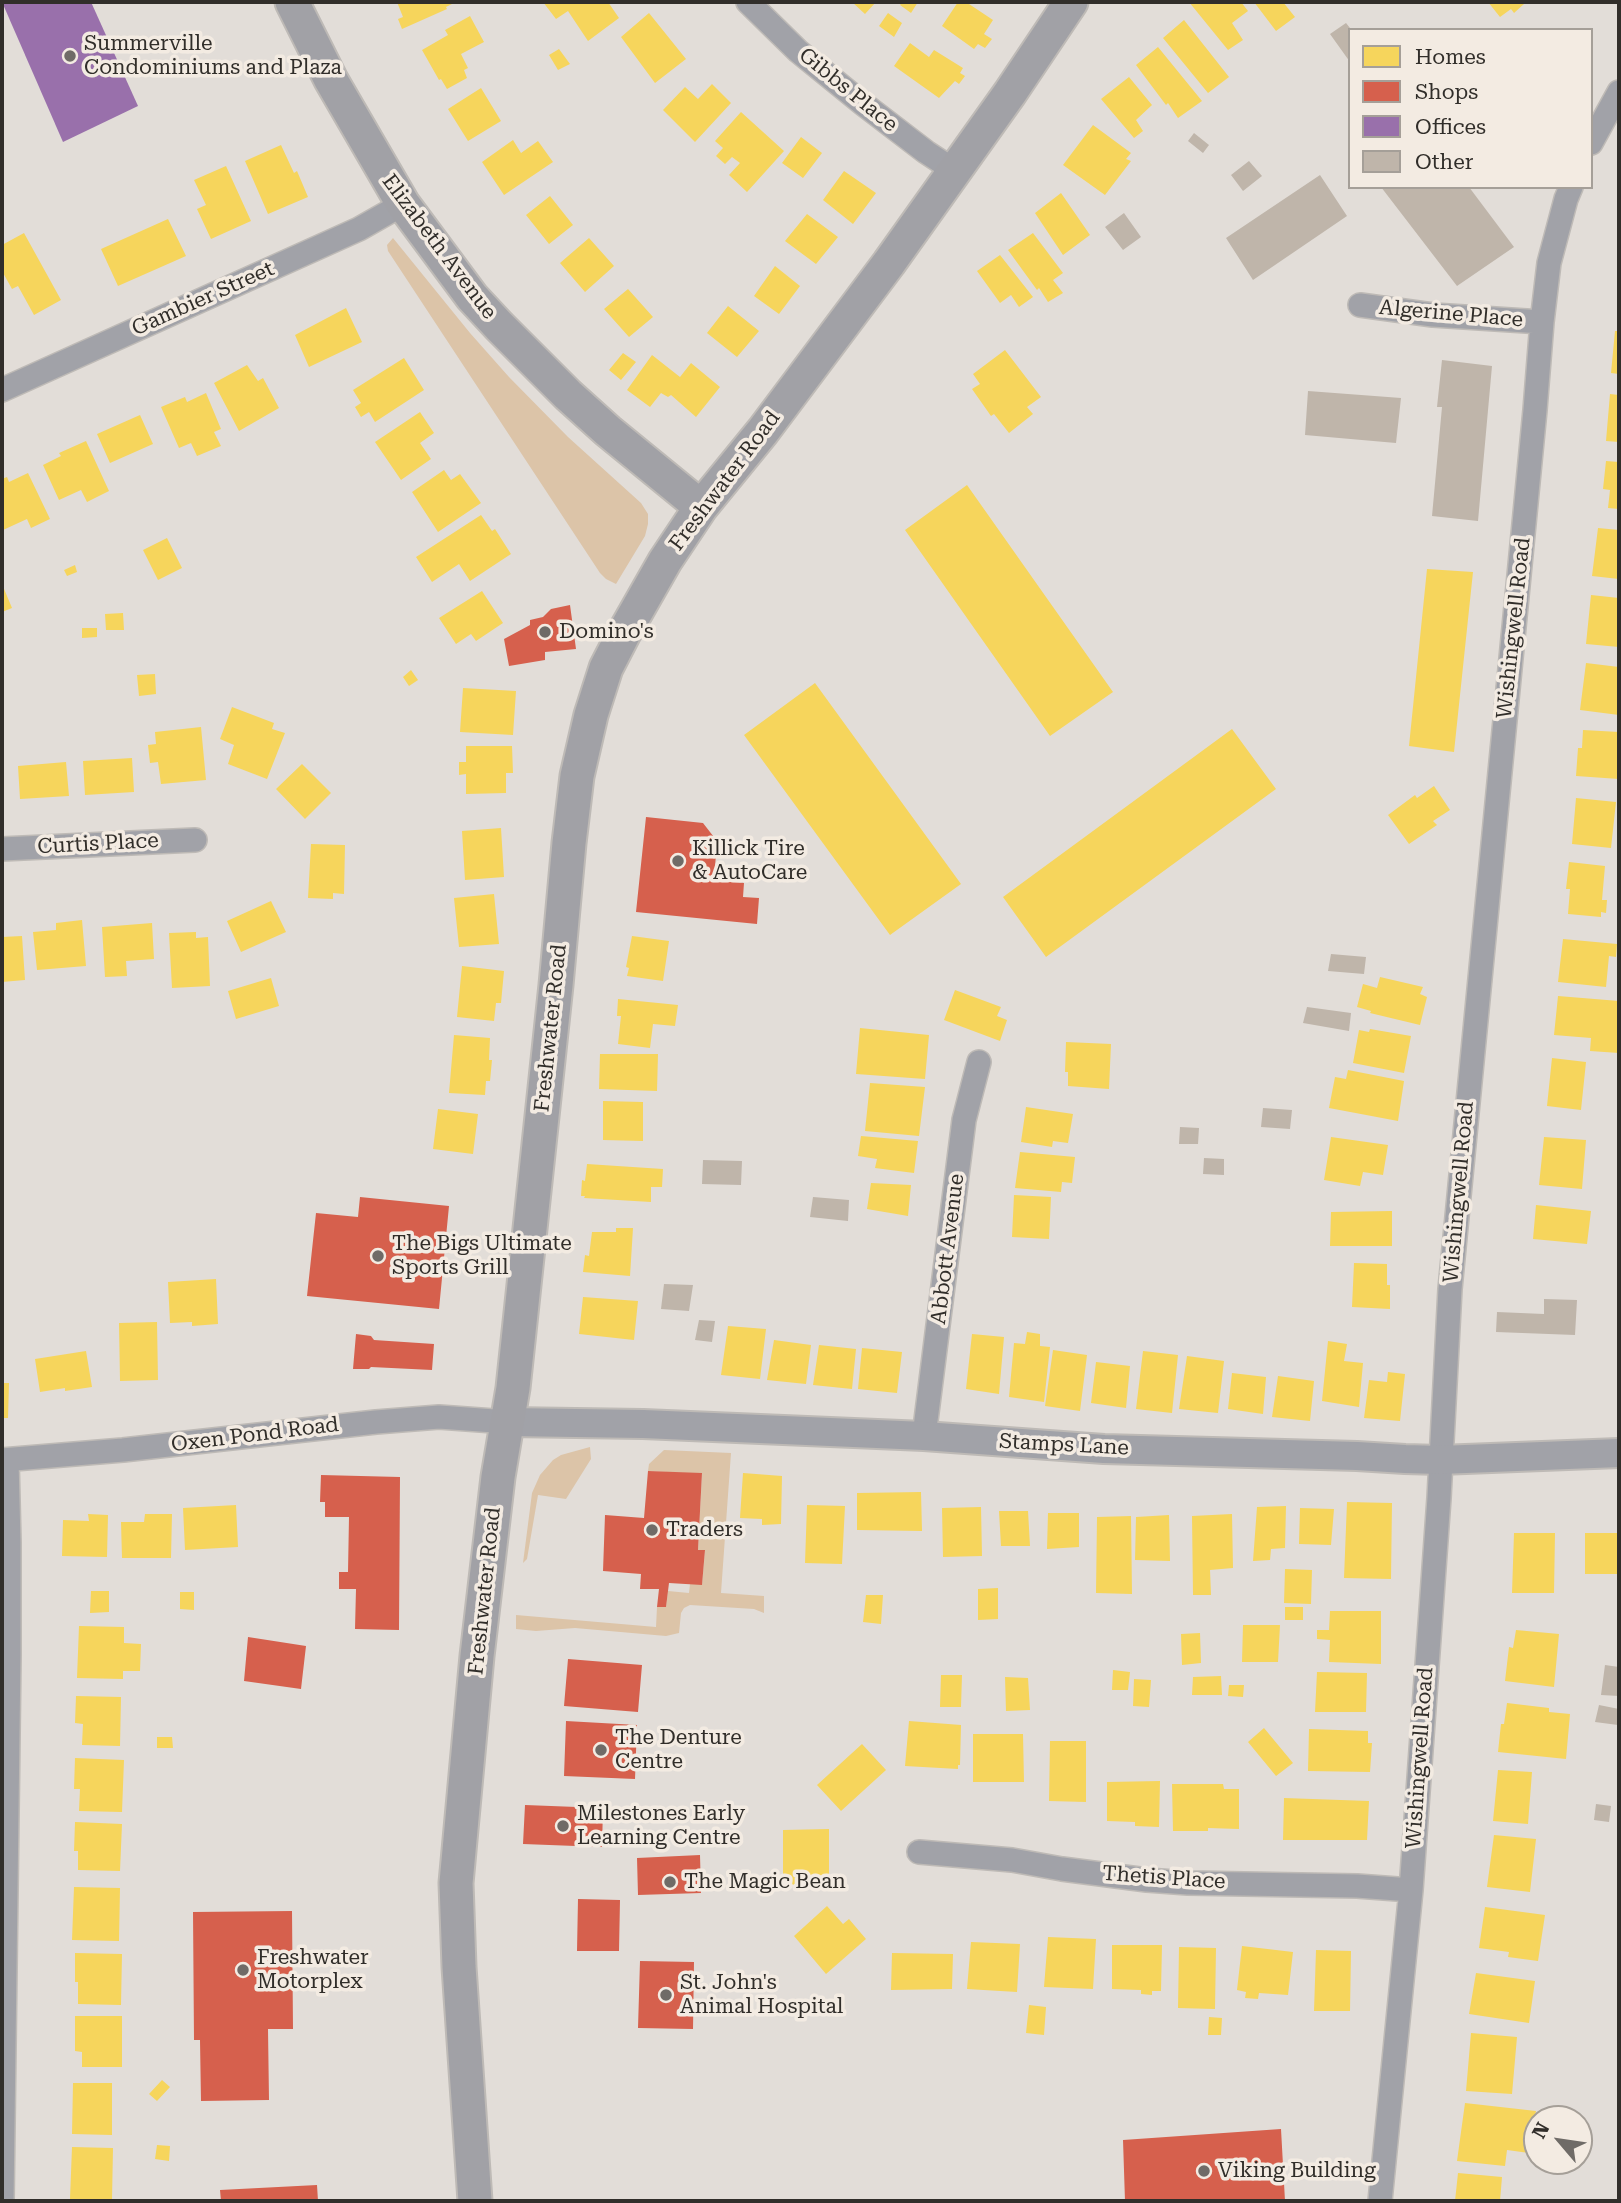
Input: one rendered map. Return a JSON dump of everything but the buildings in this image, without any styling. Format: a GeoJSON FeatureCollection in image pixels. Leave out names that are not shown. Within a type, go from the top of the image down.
{"type":"FeatureCollection","features":[{"type":"Feature","properties":{"kind":"main road","name":"Elizabeth Avenue"},"geometry":{"type":"LineString","coordinates":[[292,2],[331,80],[403,204],[472,297],[526,354],[608,431],[701,507]]}},
{"type":"Feature","properties":{"kind":"main road","name":"Freshwater Road"},"geometry":{"type":"LineString","coordinates":[[475,2201],[456,1882],[481,1619],[498,1477],[508,1422],[569,843],[577,776],[591,715],[606,668],[665,561],[701,507],[763,431],[889,263],[1071,2]]}},
{"type":"Feature","properties":{"kind":"street","name":"Gibbs Place"},"geometry":{"type":"LineString","coordinates":[[748,2],[798,51],[904,135],[955,171]]}},
{"type":"Feature","properties":{"kind":"street"},"geometry":{"type":"LineString","coordinates":[[1593,139],[1619,92]]}},
{"type":"Feature","properties":{"kind":"street","name":"Wishingwell Road"},"geometry":{"type":"LineString","coordinates":[[1380,2201],[1411,1890],[1439,1499],[1450,1289],[1542,322],[1549,263],[1570,189]]}},
{"type":"Feature","properties":{"kind":"street","name":"Gambier Street"},"geometry":{"type":"LineString","coordinates":[[2,390],[359,229],[403,204]]}},
{"type":"Feature","properties":{"kind":"street","name":"Algerine Place"},"geometry":{"type":"LineString","coordinates":[[1360,305],[1433,314],[1542,322]]}},
{"type":"Feature","properties":{"kind":"street","name":"Curtis Place"},"geometry":{"type":"LineString","coordinates":[[2,849],[195,840]]}},
{"type":"Feature","properties":{"kind":"street","name":"Abbott Avenue"},"geometry":{"type":"LineString","coordinates":[[924,1436],[964,1120],[979,1062]]}},
{"type":"Feature","properties":{"kind":"street","name":"Oxen Pond Road"},"geometry":{"type":"LineString","coordinates":[[4,1460],[439,1417],[508,1422]]}},
{"type":"Feature","properties":{"kind":"street","name":"Stamps Lane"},"geometry":{"type":"LineString","coordinates":[[508,1422],[924,1436],[1104,1449],[1440,1460],[1619,1453]]}},
{"type":"Feature","properties":{"kind":"street"},"geometry":{"type":"LineString","coordinates":[[2,2201],[4,1809],[9,1585],[4,1460]]}},
{"type":"Feature","properties":{"kind":"street","name":"Thetis Place"},"geometry":{"type":"LineString","coordinates":[[919,1852],[1012,1860],[1160,1881],[1411,1890]]}},
{"type":"Feature","properties":{"kind":"shaded area"},"geometry":{"type":"Polygon","coordinates":[[[393,238],[509,377],[568,437],[641,503],[648,514],[645,536],[616,584],[600,573],[388,251],[387,245],[393,238]]]}},
{"type":"Feature","properties":{"kind":"shaded area"},"geometry":{"type":"Polygon","coordinates":[[[590,1447],[591,1459],[566,1499],[538,1495],[527,1559],[523,1563],[532,1493],[540,1475],[561,1455],[590,1447]]]}},
{"type":"Feature","properties":{"kind":"shaded area"},"geometry":{"type":"Polygon","coordinates":[[[664,1450],[731,1453],[721,1593],[764,1596],[764,1613],[754,1609],[690,1605],[681,1613],[679,1633],[666,1636],[575,1628],[536,1631],[516,1629],[516,1615],[656,1627],[657,1607],[666,1607],[668,1591],[689,1593],[690,1584],[702,1584],[705,1551],[698,1550],[702,1474],[648,1471],[649,1464],[664,1450]]]}},
{"type":"Feature","properties":{"kind":"place","name":"Summerville Condominiums and Plaza"},"geometry":{"type":"Point","coordinates":[70,56]}},
{"type":"Feature","properties":{"kind":"place","name":"Domino's"},"geometry":{"type":"Point","coordinates":[545,632]}},
{"type":"Feature","properties":{"kind":"place","name":"Killick Tire & AutoCare"},"geometry":{"type":"Point","coordinates":[678,861]}},
{"type":"Feature","properties":{"kind":"place","name":"The Bigs Ultimate Sports Grill"},"geometry":{"type":"Point","coordinates":[378,1256]}},
{"type":"Feature","properties":{"kind":"place","name":"Traders"},"geometry":{"type":"Point","coordinates":[652,1530]}},
{"type":"Feature","properties":{"kind":"place","name":"The Denture Centre"},"geometry":{"type":"Point","coordinates":[601,1750]}},
{"type":"Feature","properties":{"kind":"place","name":"Milestones Early Learning Centre"},"geometry":{"type":"Point","coordinates":[563,1826]}},
{"type":"Feature","properties":{"kind":"place","name":"The Magic Bean"},"geometry":{"type":"Point","coordinates":[670,1882]}},
{"type":"Feature","properties":{"kind":"place","name":"Freshwater Motorplex"},"geometry":{"type":"Point","coordinates":[243,1970]}},
{"type":"Feature","properties":{"kind":"place","name":"St. John's Animal Hospital"},"geometry":{"type":"Point","coordinates":[666,1995]}},
{"type":"Feature","properties":{"kind":"place","name":"Viking Building"},"geometry":{"type":"Point","coordinates":[1204,2171]}}]}
